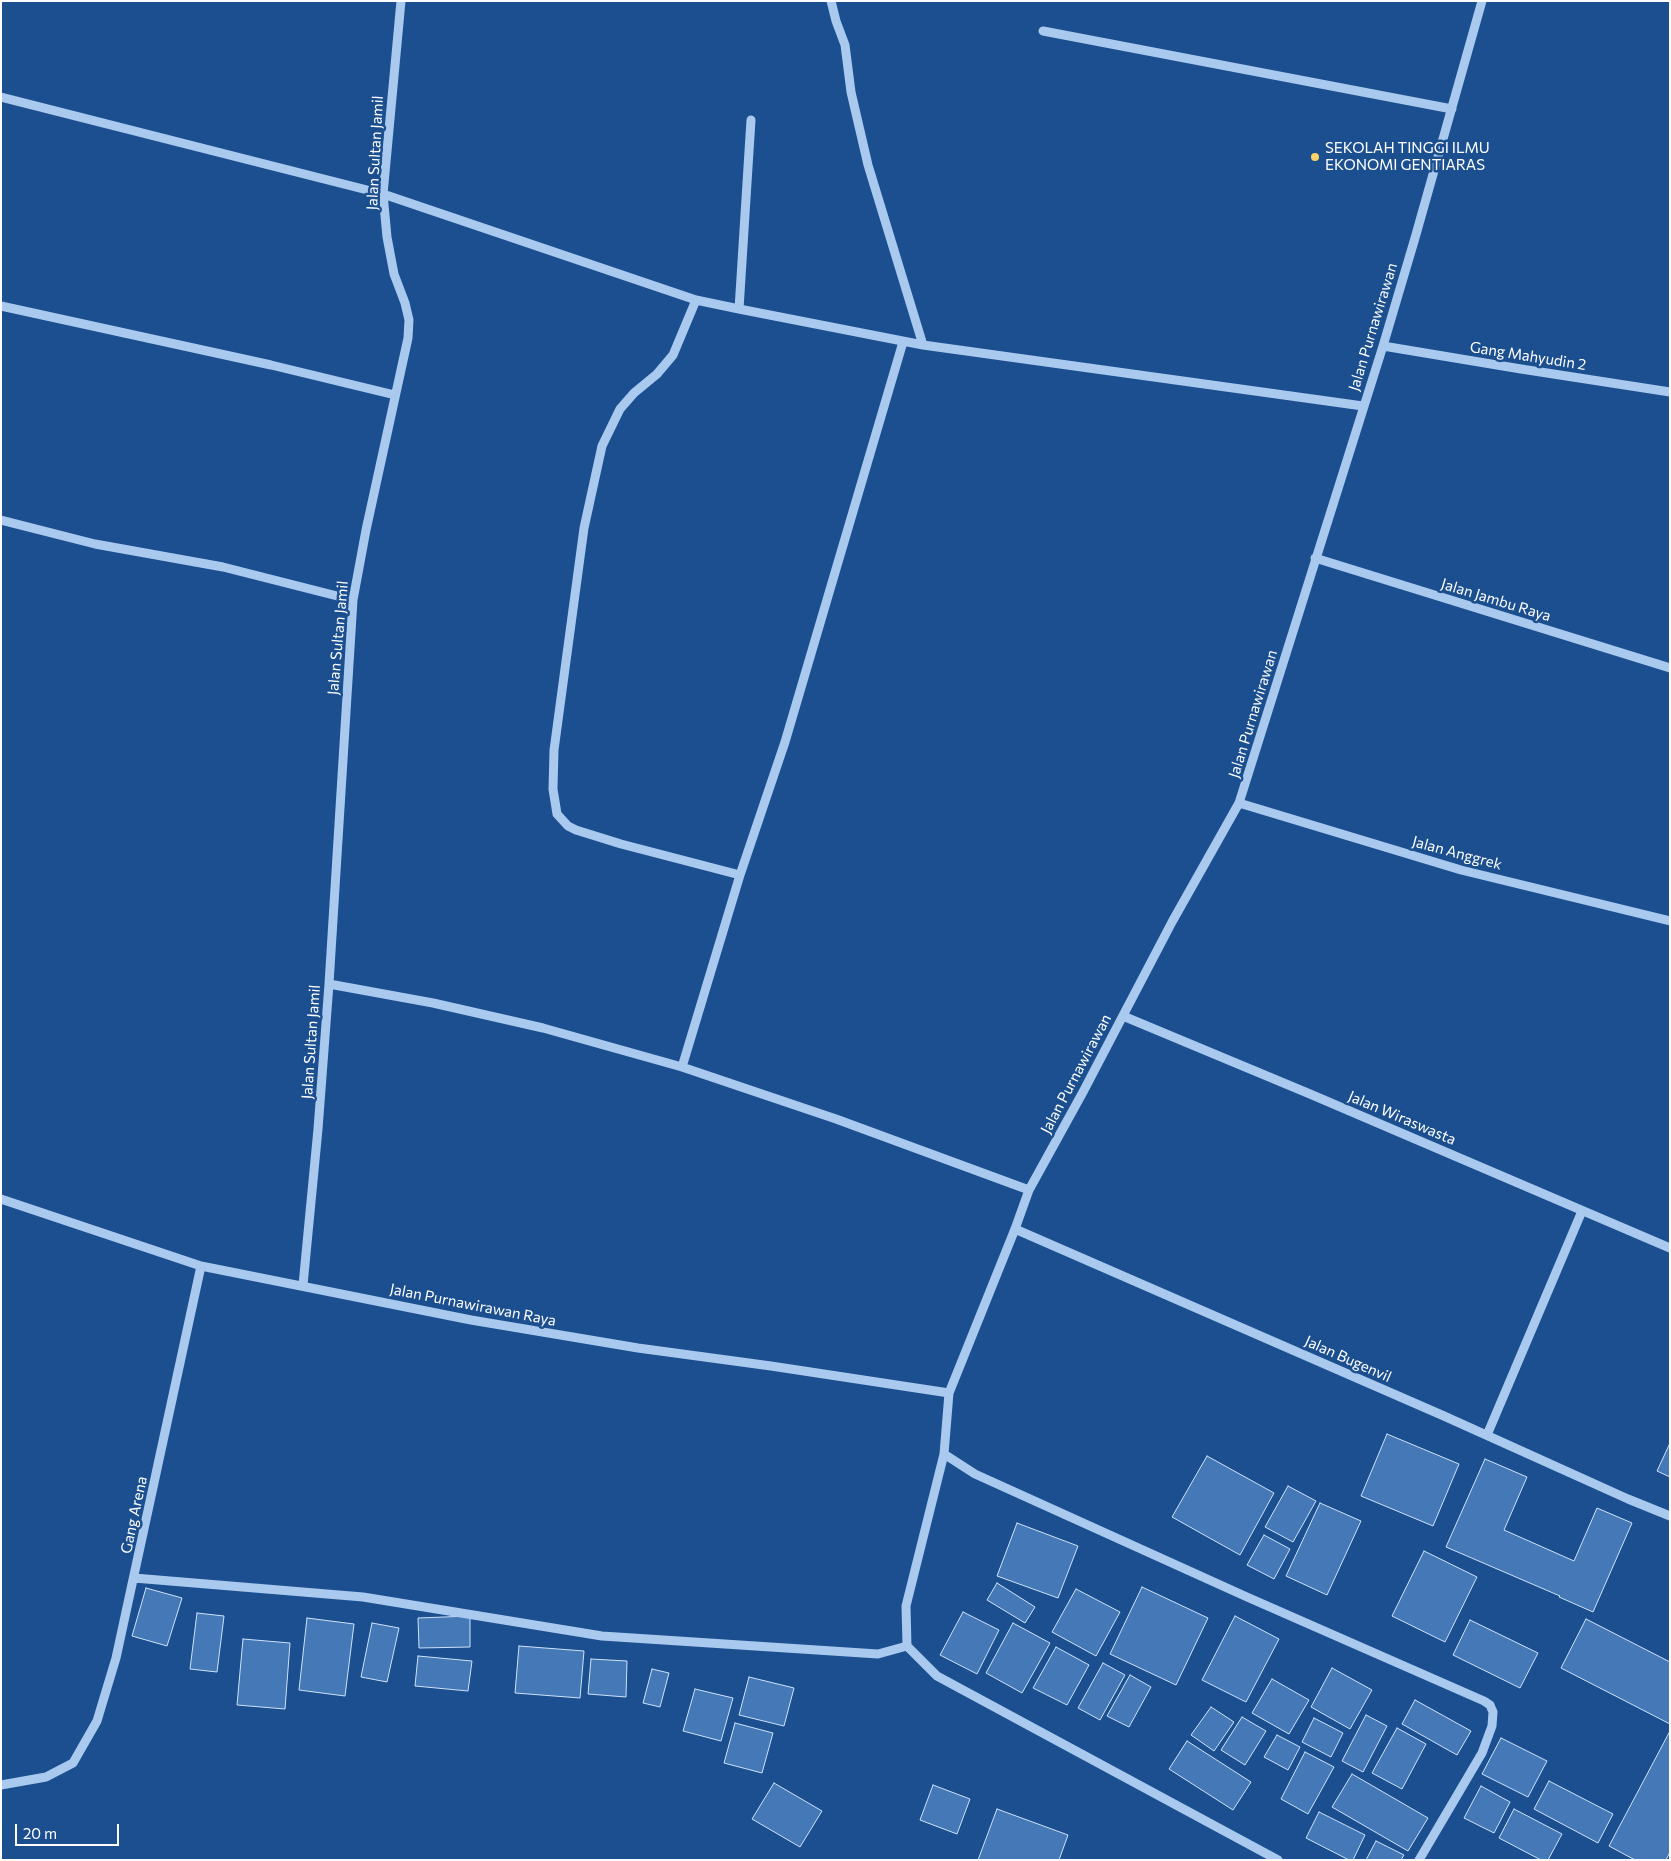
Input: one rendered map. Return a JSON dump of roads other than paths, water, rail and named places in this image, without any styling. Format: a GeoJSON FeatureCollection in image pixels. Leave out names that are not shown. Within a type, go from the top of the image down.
{"type":"FeatureCollection","features":[{"type":"Feature","properties":{"kind":"street","name":"Jalan Sultan Jamil"},"geometry":{"type":"LineString","coordinates":[[303,1285],[318,1129],[329,984],[353,600],[366,530],[408,338],[405,302],[394,274],[387,237],[383,194],[401,1]]}},
{"type":"Feature","properties":{"kind":"street"},"geometry":{"type":"LineString","coordinates":[[831,1],[844,45],[868,165],[924,345]]}},
{"type":"Feature","properties":{"kind":"street","name":"Jalan Purnawirawan"},"geometry":{"type":"LineString","coordinates":[[907,1646],[906,1606],[944,1454],[949,1393],[1029,1190],[1172,922],[1239,803],[1383,346],[1482,1]]}},
{"type":"Feature","properties":{"kind":"street"},"geometry":{"type":"LineString","coordinates":[[1043,31],[1452,109]]}},
{"type":"Feature","properties":{"kind":"street"},"geometry":{"type":"LineString","coordinates":[[1,97],[383,194],[696,300],[903,342],[1363,406]]}},
{"type":"Feature","properties":{"kind":"street"},"geometry":{"type":"LineString","coordinates":[[739,309],[751,120]]}},
{"type":"Feature","properties":{"kind":"street"},"geometry":{"type":"LineString","coordinates":[[696,300],[674,355],[620,409],[602,446],[584,528],[554,750],[552,789],[557,814],[568,826],[576,830],[621,844],[740,875]]}},
{"type":"Feature","properties":{"kind":"street"},"geometry":{"type":"LineString","coordinates":[[1,306],[271,365],[395,395]]}},
{"type":"Feature","properties":{"kind":"street"},"geometry":{"type":"LineString","coordinates":[[682,1067],[740,875],[785,742],[903,342]]}},
{"type":"Feature","properties":{"kind":"street","name":"Gang Mahyudin 2"},"geometry":{"type":"LineString","coordinates":[[1383,346],[1670,392]]}},
{"type":"Feature","properties":{"kind":"street"},"geometry":{"type":"LineString","coordinates":[[1,520],[95,544],[223,568],[353,600]]}},
{"type":"Feature","properties":{"kind":"street","name":"Jalan Jambu Raya"},"geometry":{"type":"LineString","coordinates":[[1315,558],[1670,668]]}},
{"type":"Feature","properties":{"kind":"street","name":"Jalan Anggrek"},"geometry":{"type":"LineString","coordinates":[[1239,803],[1461,870],[1670,921]]}},
{"type":"Feature","properties":{"kind":"street"},"geometry":{"type":"LineString","coordinates":[[329,984],[433,1002],[543,1028],[682,1067],[836,1119],[1029,1190]]}},
{"type":"Feature","properties":{"kind":"street","name":"Jalan Wiraswasta"},"geometry":{"type":"LineString","coordinates":[[1123,1016],[1670,1248]]}},
{"type":"Feature","properties":{"kind":"street","name":"Jalan Purnawirawan Raya"},"geometry":{"type":"LineString","coordinates":[[1,1199],[201,1266],[471,1320],[638,1348],[949,1393]]}},
{"type":"Feature","properties":{"kind":"street"},"geometry":{"type":"LineString","coordinates":[[1487,1435],[1582,1211]]}},
{"type":"Feature","properties":{"kind":"street","name":"Jalan Bugenvil"},"geometry":{"type":"LineString","coordinates":[[1015,1229],[1670,1516]]}},
{"type":"Feature","properties":{"kind":"street","name":"Gang Arena"},"geometry":{"type":"LineString","coordinates":[[1,1785],[46,1777],[73,1763],[97,1721],[116,1658],[201,1266]]}},
{"type":"Feature","properties":{"kind":"street"},"geometry":{"type":"LineString","coordinates":[[944,1454],[975,1474],[1490,1705],[1493,1712],[1492,1726],[1482,1752],[1419,1860]]}},
{"type":"Feature","properties":{"kind":"street"},"geometry":{"type":"LineString","coordinates":[[134,1578],[363,1597],[602,1636],[878,1654],[907,1646],[937,1676],[1278,1860]]}},
{"type":"Feature","properties":{"kind":"place","name":"SEKOLAH TINGGI ILMU EKONOMI GENTIARAS"},"geometry":{"type":"Point","coordinates":[1315,157]}}]}
